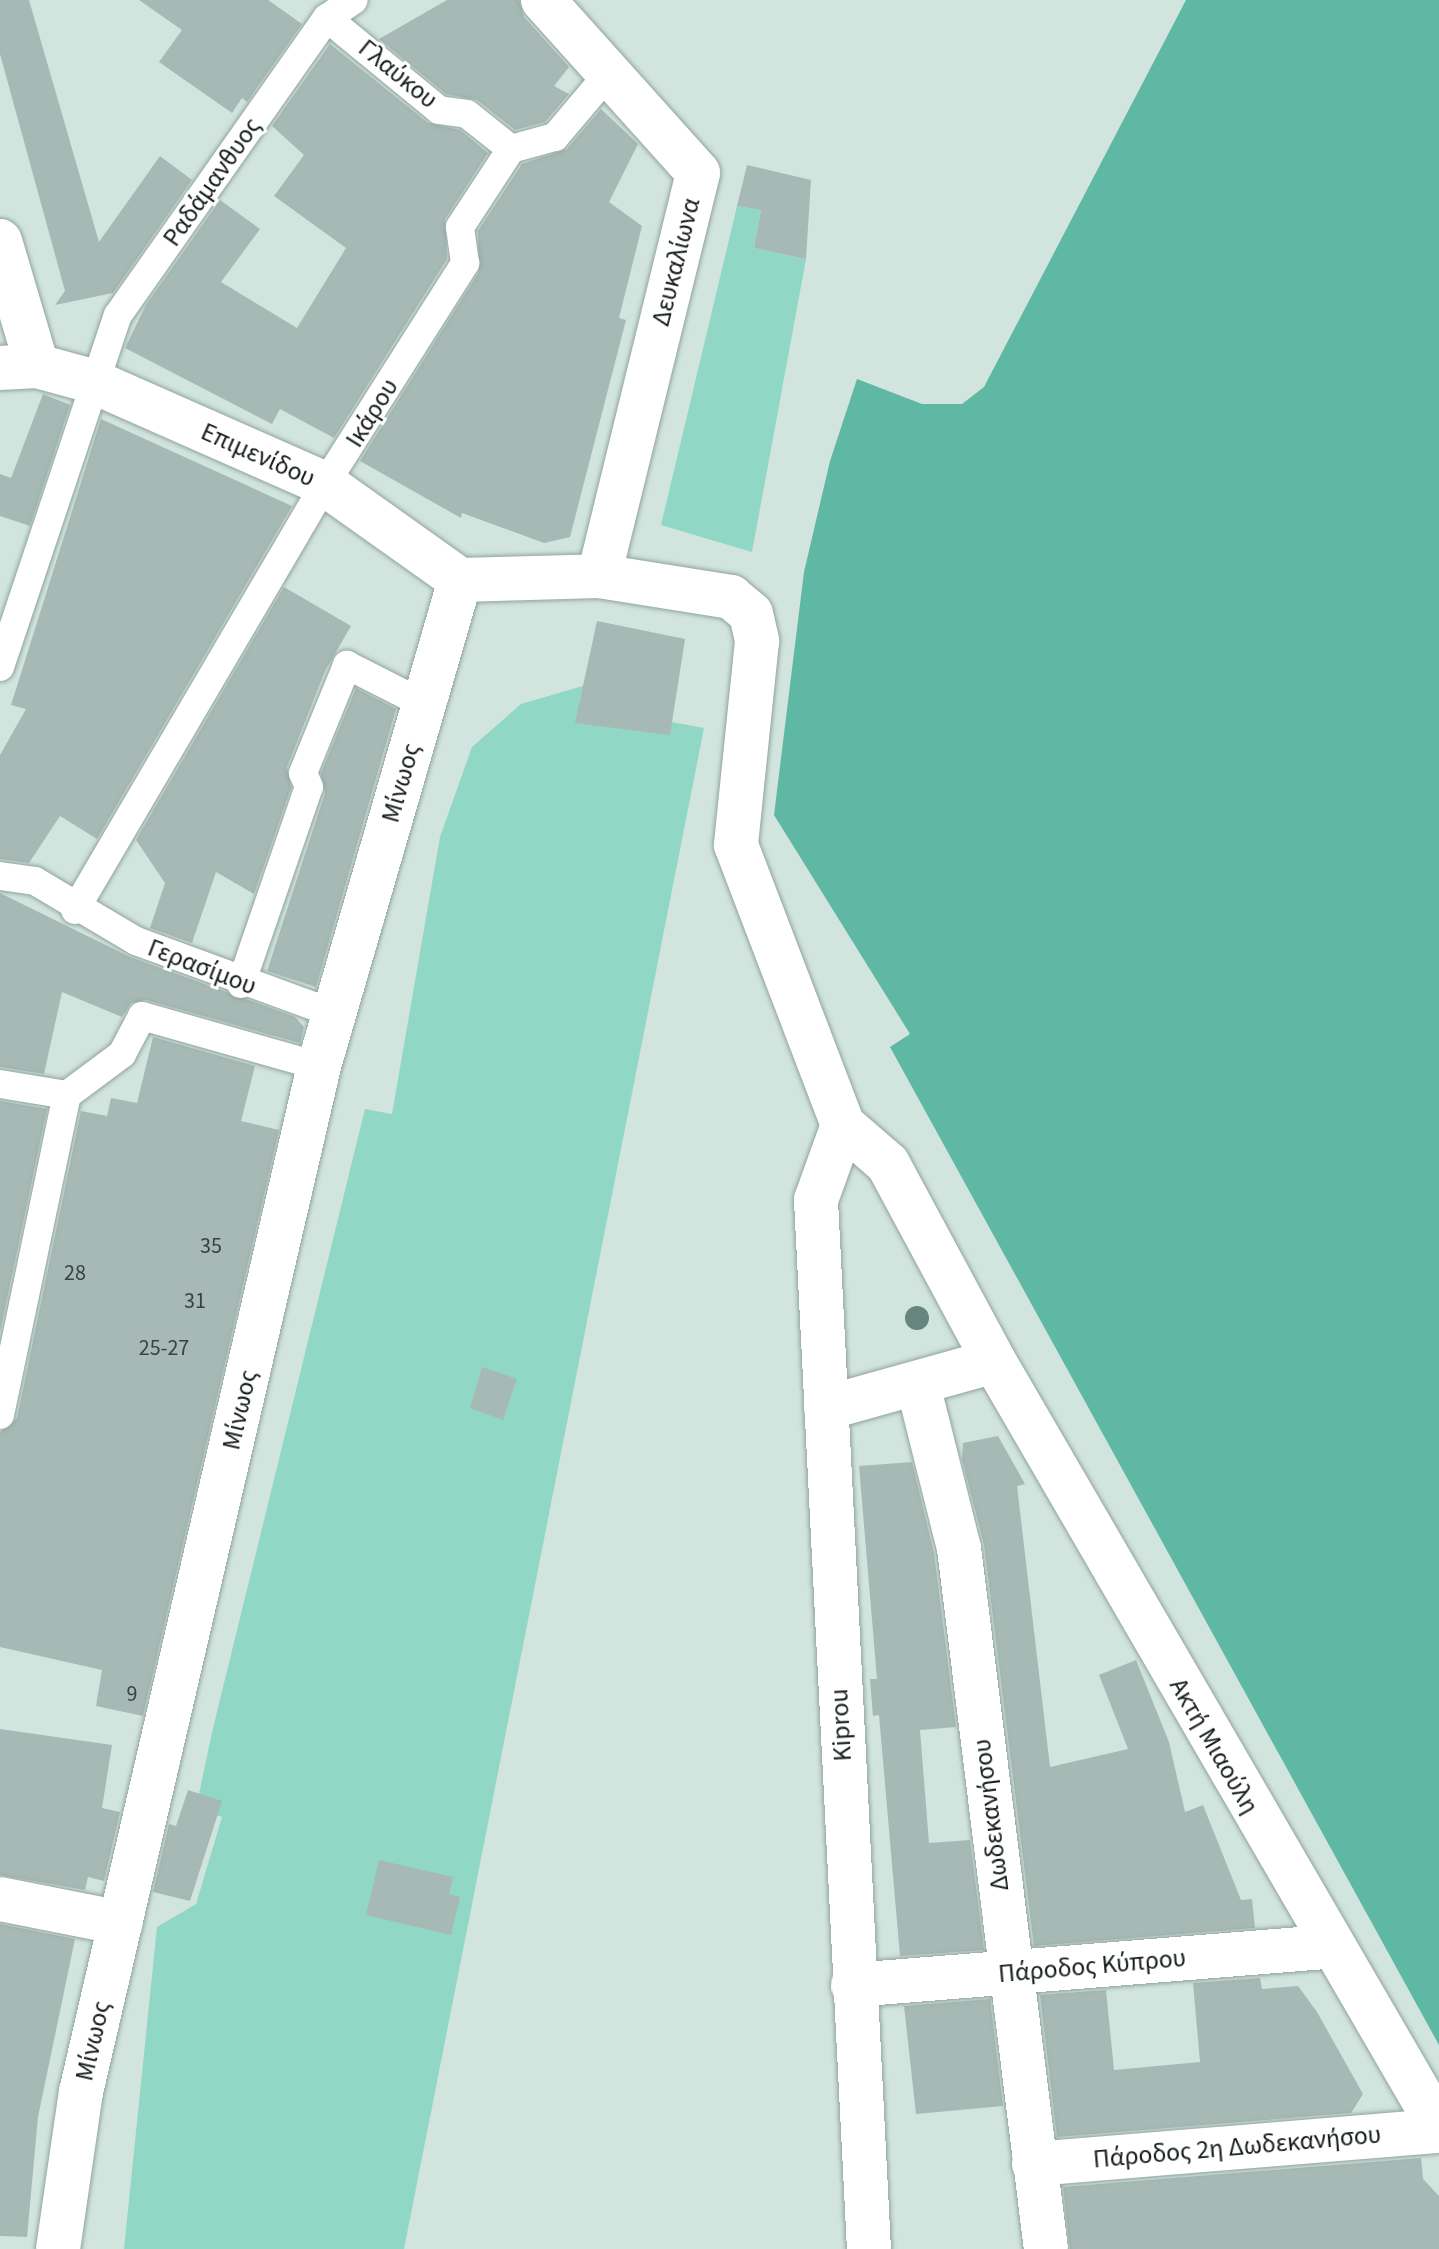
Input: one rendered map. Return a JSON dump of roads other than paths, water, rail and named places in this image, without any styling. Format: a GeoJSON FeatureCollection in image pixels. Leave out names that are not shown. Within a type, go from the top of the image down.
{"type":"FeatureCollection","features":[{"type":"Feature","properties":{"kind":"street","name":"Δευκαλίωνα"},"geometry":{"type":"LineString","coordinates":[[543,0],[698,173],[599,576]]}},
{"type":"Feature","properties":{"kind":"street"},"geometry":{"type":"LineString","coordinates":[[0,241],[18,367]]}},
{"type":"Feature","properties":{"kind":"street","name":"Επιμενίδου"},"geometry":{"type":"LineString","coordinates":[[18,367],[92,381],[325,484],[460,580]]}},
{"type":"Feature","properties":{"kind":"street"},"geometry":{"type":"LineString","coordinates":[[460,580],[599,576],[720,594],[751,614],[757,641],[736,845],[843,1125]]}},
{"type":"Feature","properties":{"kind":"street","name":"Μίνωος"},"geometry":{"type":"LineString","coordinates":[[58,2249],[81,2092],[319,1066],[460,580]]}},
{"type":"Feature","properties":{"kind":"street","name":"Kiprou"},"geometry":{"type":"LineString","coordinates":[[843,1125],[816,1200],[853,1985],[869,2249]]}},
{"type":"Feature","properties":{"kind":"street","name":"Ακτή Μιαούλη"},"geometry":{"type":"LineString","coordinates":[[843,1125],[888,1164],[994,1361],[1330,1947],[1439,2129]]}},
{"type":"Feature","properties":{"kind":"street"},"geometry":{"type":"LineString","coordinates":[[826,1408],[918,1385],[994,1361]]}},
{"type":"Feature","properties":{"kind":"street","name":"Δωδεκανήσου"},"geometry":{"type":"LineString","coordinates":[[918,1385],[959,1548],[1046,2249]]}},
{"type":"Feature","properties":{"kind":"street"},"geometry":{"type":"LineString","coordinates":[[0,1899],[121,1923]]}},
{"type":"Feature","properties":{"kind":"street","name":"Πάροδος Κύπρου"},"geometry":{"type":"LineString","coordinates":[[853,1985],[1330,1947]]}},
{"type":"Feature","properties":{"kind":"street","name":"Πάροδος 2η Δωδεκανήσου"},"geometry":{"type":"LineString","coordinates":[[1034,2164],[1439,2129]]}},
{"type":"Feature","properties":{"kind":"lane","name":"Ραδάμανθυος"},"geometry":{"type":"LineString","coordinates":[[0,667],[92,381],[118,315],[327,18],[354,0]]}},
{"type":"Feature","properties":{"kind":"lane","name":"Γλαύκου"},"geometry":{"type":"LineString","coordinates":[[327,18],[439,110],[467,114],[511,149]]}},
{"type":"Feature","properties":{"kind":"lane"},"geometry":{"type":"LineString","coordinates":[[511,149],[555,137],[609,73]]}},
{"type":"Feature","properties":{"kind":"lane","name":"Ικάρου"},"geometry":{"type":"LineString","coordinates":[[75,910],[325,484],[465,263],[460,227],[511,149]]}},
{"type":"Feature","properties":{"kind":"lane"},"geometry":{"type":"LineString","coordinates":[[241,984],[309,787],[303,773],[347,665],[424,704]]}},
{"type":"Feature","properties":{"kind":"lane","name":"Γερασίμου"},"geometry":{"type":"LineString","coordinates":[[0,876],[35,881],[75,910],[241,984],[333,1013]]}},
{"type":"Feature","properties":{"kind":"lane"},"geometry":{"type":"LineString","coordinates":[[0,1415],[67,1095],[122,1054],[142,1016],[319,1066]]}},
{"type":"Feature","properties":{"kind":"lane"},"geometry":{"type":"LineString","coordinates":[[0,1084],[67,1095]]}}]}
